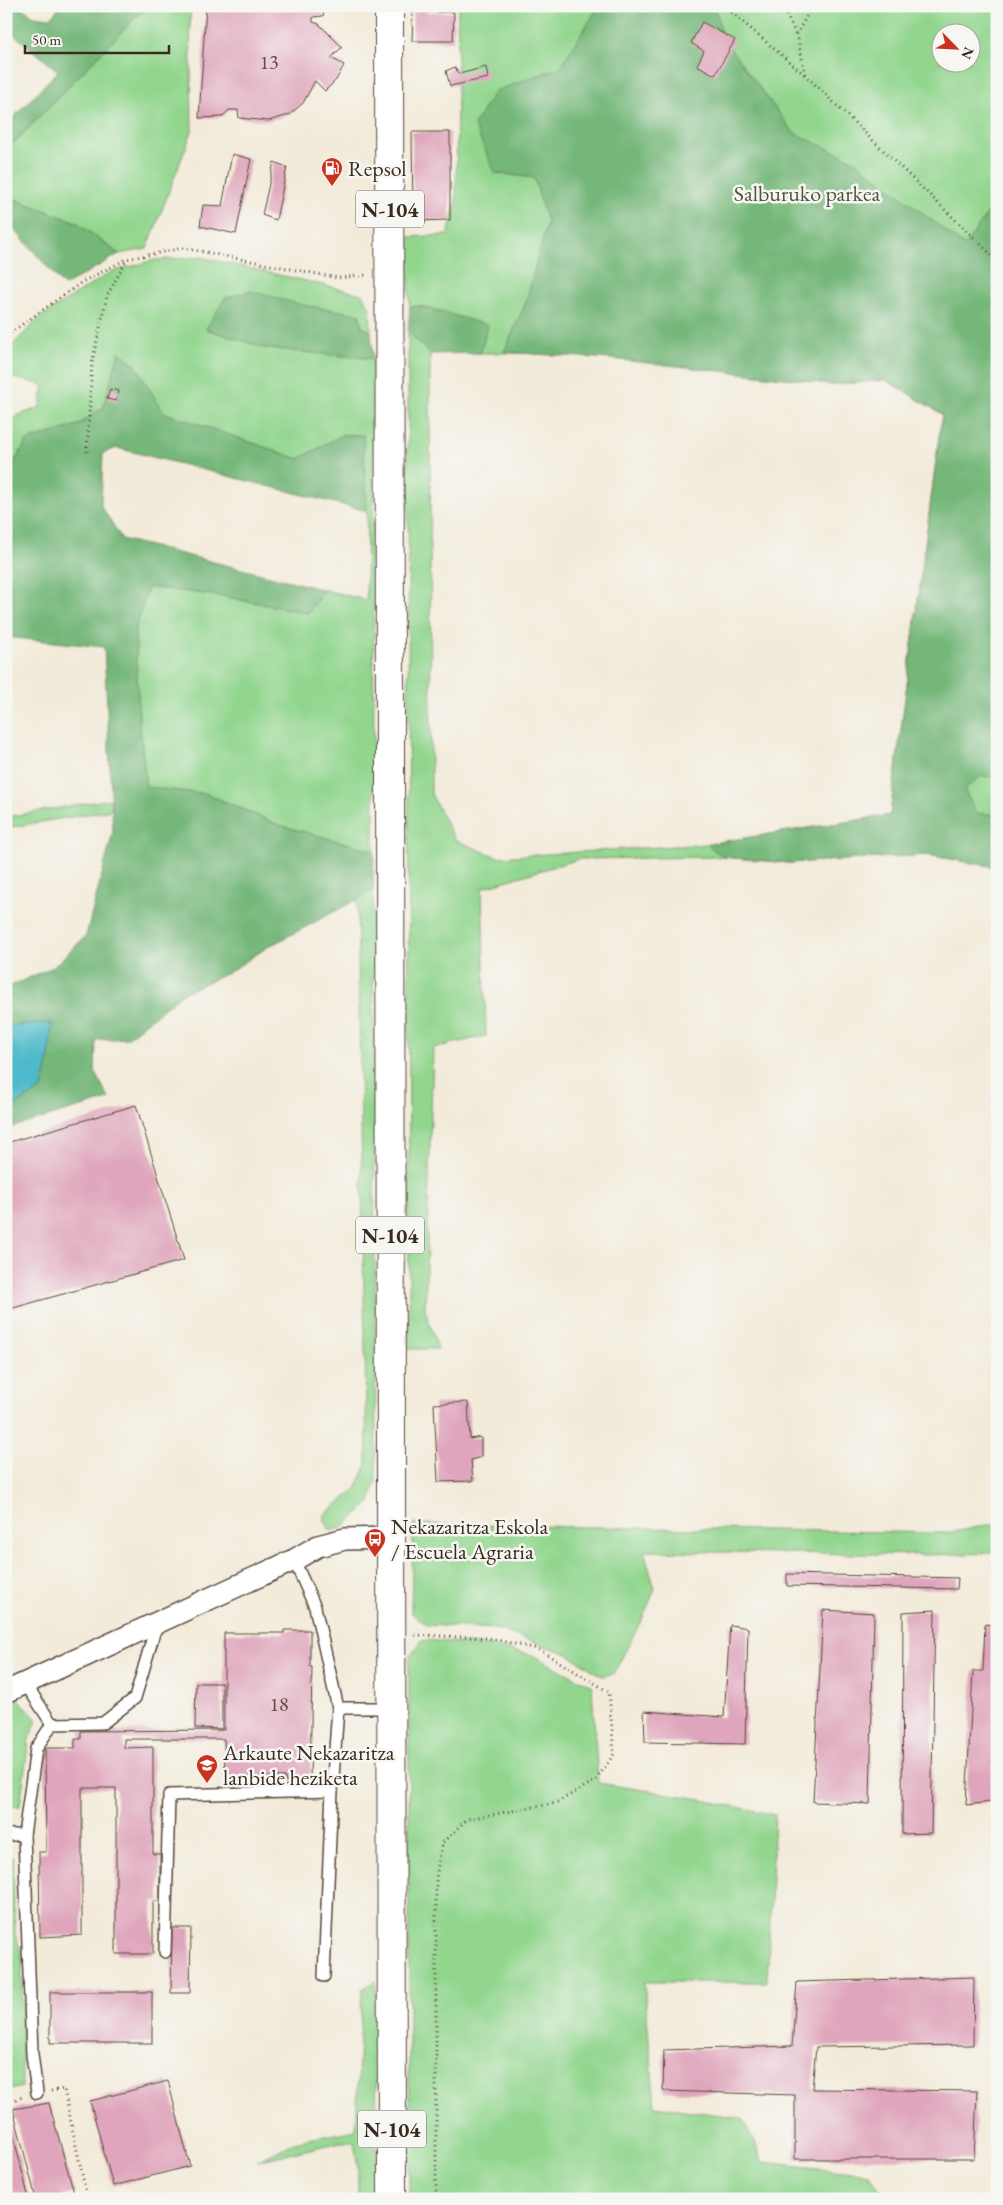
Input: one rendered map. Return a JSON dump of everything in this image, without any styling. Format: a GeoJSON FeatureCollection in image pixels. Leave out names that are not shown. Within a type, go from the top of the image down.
{"type":"FeatureCollection","features":[{"type":"Feature","properties":{"kind":"main road","name":"N-104"},"geometry":{"type":"LineString","coordinates":[[389,6],[392,2199]]}},
{"type":"Feature","properties":{"kind":"street"},"geometry":{"type":"LineString","coordinates":[[6,1692],[157,1621],[294,1560],[318,1546],[345,1539],[392,1538]]}},
{"type":"Feature","properties":{"kind":"lane"},"geometry":{"type":"LineString","coordinates":[[294,1560],[315,1607],[338,1708],[332,1791],[324,1976]]}},
{"type":"Feature","properties":{"kind":"lane"},"geometry":{"type":"LineString","coordinates":[[52,1724],[103,1723],[135,1698],[157,1621]]}},
{"type":"Feature","properties":{"kind":"lane"},"geometry":{"type":"LineString","coordinates":[[25,1683],[52,1724]]}},
{"type":"Feature","properties":{"kind":"lane"},"geometry":{"type":"LineString","coordinates":[[338,1708],[392,1708]]}},
{"type":"Feature","properties":{"kind":"lane"},"geometry":{"type":"LineString","coordinates":[[37,2093],[32,2054],[24,1835],[36,1750],[52,1724]]}},
{"type":"Feature","properties":{"kind":"lane"},"geometry":{"type":"LineString","coordinates":[[165,1952],[169,1795],[332,1791]]}},
{"type":"Feature","properties":{"kind":"lane"},"geometry":{"type":"LineString","coordinates":[[6,1835],[24,1835]]}},
{"type":"Feature","properties":{"kind":"path"},"geometry":{"type":"LineString","coordinates":[[724,6],[806,75],[997,260]]}},
{"type":"Feature","properties":{"kind":"path"},"geometry":{"type":"LineString","coordinates":[[782,6],[796,34],[806,75]]}},
{"type":"Feature","properties":{"kind":"path"},"geometry":{"type":"LineString","coordinates":[[796,34],[812,6]]}},
{"type":"Feature","properties":{"kind":"path"},"geometry":{"type":"LineString","coordinates":[[6,336],[82,282],[127,259],[183,248],[338,278],[390,272]]}},
{"type":"Feature","properties":{"kind":"path"},"geometry":{"type":"LineString","coordinates":[[87,452],[92,363],[107,296],[127,259]]}},
{"type":"Feature","properties":{"kind":"path"},"geometry":{"type":"LineString","coordinates":[[391,1634],[488,1638],[538,1649],[609,1692],[614,1754],[596,1780],[556,1803],[467,1819],[442,1842],[436,1878],[436,2199]]}},
{"type":"Feature","properties":{"kind":"path"},"geometry":{"type":"LineString","coordinates":[[37,2093],[64,2089],[86,2193]]}},
{"type":"Feature","properties":{"kind":"green space"},"geometry":{"type":"Polygon","coordinates":[[[6,6],[19,6],[34,16],[50,18],[60,6],[150,6],[136,17],[6,151],[6,125],[58,71],[6,28],[6,6]]]}},
{"type":"Feature","properties":{"kind":"green space"},"geometry":{"type":"Polygon","coordinates":[[[150,6],[190,6],[192,131],[147,249],[119,254],[76,222],[14,199],[6,188],[6,151],[136,17],[150,6]]]}},
{"type":"Feature","properties":{"kind":"green space","name":"Salburuko parkea"},"geometry":{"type":"Polygon","coordinates":[[[458,6],[997,6],[997,871],[990,866],[927,855],[789,863],[723,857],[579,859],[482,888],[486,1036],[433,1048],[425,1309],[438,1349],[409,1349],[408,332],[430,354],[431,794],[455,840],[497,857],[707,844],[890,815],[942,414],[886,380],[831,385],[804,380],[602,358],[521,353],[480,353],[488,326],[420,306],[410,307],[407,237],[448,235],[456,202],[458,6]]]}},
{"type":"Feature","properties":{"kind":"green space","name":"Salburuko parkea"},"geometry":{"type":"Polygon","coordinates":[[[599,6],[715,6],[723,39],[794,133],[855,161],[965,246],[997,199],[997,777],[982,776],[964,789],[976,813],[997,815],[997,871],[990,866],[927,855],[789,863],[723,857],[707,844],[890,815],[942,414],[886,380],[831,385],[804,380],[612,359],[504,352],[526,302],[547,222],[534,178],[495,173],[474,125],[495,91],[560,67],[599,6]]]}},
{"type":"Feature","properties":{"kind":"green space"},"geometry":{"type":"Polygon","coordinates":[[[6,188],[14,199],[76,222],[119,254],[64,286],[6,220],[6,188]]]}},
{"type":"Feature","properties":{"kind":"green space"},"geometry":{"type":"Polygon","coordinates":[[[201,257],[362,294],[370,308],[371,332],[362,327],[359,314],[307,306],[206,329],[265,348],[373,359],[374,851],[279,825],[207,794],[146,787],[139,718],[135,630],[148,587],[221,596],[308,613],[325,590],[366,600],[367,511],[363,435],[342,435],[299,459],[162,412],[135,364],[103,408],[78,425],[27,441],[6,476],[6,425],[17,416],[40,407],[44,385],[9,377],[10,348],[39,318],[111,272],[155,260],[201,257]]]}},
{"type":"Feature","properties":{"kind":"green space"},"geometry":{"type":"Polygon","coordinates":[[[250,291],[307,306],[359,314],[362,327],[371,332],[373,359],[265,348],[206,329],[225,298],[250,291]]]}},
{"type":"Feature","properties":{"kind":"green space"},"geometry":{"type":"Polygon","coordinates":[[[420,306],[488,325],[480,353],[430,354],[408,332],[410,307],[420,306]]]}},
{"type":"Feature","properties":{"kind":"green space"},"geometry":{"type":"Polygon","coordinates":[[[119,352],[135,364],[163,412],[299,459],[342,435],[363,435],[367,511],[117,448],[103,453],[101,506],[122,539],[325,590],[308,613],[221,596],[148,587],[135,630],[139,718],[146,787],[207,794],[279,825],[374,851],[373,891],[266,948],[228,973],[183,993],[127,1038],[96,1040],[95,1071],[109,1099],[6,1129],[6,1110],[42,1089],[52,1023],[6,1026],[6,988],[53,967],[86,936],[113,832],[104,647],[6,637],[6,476],[27,441],[78,425],[103,408],[119,352]]]}},
{"type":"Feature","properties":{"kind":"green space"},"geometry":{"type":"Polygon","coordinates":[[[111,799],[112,810],[6,828],[6,817],[111,799]]]}},
{"type":"Feature","properties":{"kind":"green space"},"geometry":{"type":"Polygon","coordinates":[[[373,891],[376,1480],[370,1503],[342,1528],[330,1531],[323,1516],[356,1489],[367,1464],[357,899],[373,891]]]}},
{"type":"Feature","properties":{"kind":"green space"},"geometry":{"type":"Polygon","coordinates":[[[997,1523],[997,1553],[929,1555],[644,1551],[655,1589],[644,1615],[614,1673],[602,1676],[568,1654],[497,1629],[427,1625],[411,1612],[413,1524],[949,1533],[997,1523]]]}},
{"type":"Feature","properties":{"kind":"green space"},"geometry":{"type":"Polygon","coordinates":[[[421,1641],[493,1646],[532,1655],[592,1686],[598,1783],[689,1797],[775,1815],[767,1982],[644,1982],[655,2106],[743,2118],[763,2162],[870,2174],[885,2199],[409,2199],[409,1658],[421,1641]]]}},
{"type":"Feature","properties":{"kind":"green space"},"geometry":{"type":"Polygon","coordinates":[[[18,1698],[37,1720],[29,1739],[20,1806],[6,1806],[6,1703],[18,1698]]]}},
{"type":"Feature","properties":{"kind":"green space"},"geometry":{"type":"Polygon","coordinates":[[[6,1858],[13,1858],[15,1934],[22,1954],[22,2087],[6,2091],[6,1858]]]}},
{"type":"Feature","properties":{"kind":"green space"},"geometry":{"type":"Polygon","coordinates":[[[376,1981],[377,2199],[358,2199],[358,2168],[354,2142],[341,2142],[257,2161],[298,2141],[356,2130],[362,1989],[376,1981]]]}},
{"type":"Feature","properties":{"kind":"water"},"geometry":{"type":"Polygon","coordinates":[[[52,1023],[49,1058],[42,1089],[6,1110],[6,1026],[52,1023]]]}},
{"type":"Feature","properties":{"kind":"building"},"geometry":{"type":"Polygon","coordinates":[[[206,6],[325,6],[323,16],[313,17],[313,22],[319,24],[342,47],[331,58],[344,65],[336,80],[325,91],[315,81],[303,103],[289,115],[268,121],[239,118],[238,110],[229,110],[222,117],[199,118],[206,6]]]}},
{"type":"Feature","properties":{"kind":"building"},"geometry":{"type":"Polygon","coordinates":[[[413,6],[427,6],[427,12],[454,12],[453,41],[412,41],[413,6]]]}},
{"type":"Feature","properties":{"kind":"building"},"geometry":{"type":"Polygon","coordinates":[[[702,22],[735,40],[715,75],[697,65],[704,51],[691,43],[702,22]]]}},
{"type":"Feature","properties":{"kind":"building"},"geometry":{"type":"Polygon","coordinates":[[[455,67],[459,74],[486,67],[488,78],[450,86],[446,71],[455,67]]]}},
{"type":"Feature","properties":{"kind":"building"},"geometry":{"type":"Polygon","coordinates":[[[412,132],[450,132],[450,220],[413,221],[412,132]]]}},
{"type":"Feature","properties":{"kind":"building"},"geometry":{"type":"Polygon","coordinates":[[[232,154],[251,159],[236,234],[200,226],[203,205],[222,206],[232,154]]]}},
{"type":"Feature","properties":{"kind":"building"},"geometry":{"type":"Polygon","coordinates":[[[274,162],[287,167],[276,220],[262,215],[274,162]]]}},
{"type":"Feature","properties":{"kind":"building"},"geometry":{"type":"Polygon","coordinates":[[[110,389],[119,391],[116,401],[107,399],[110,389]]]}},
{"type":"Feature","properties":{"kind":"building"},"geometry":{"type":"Polygon","coordinates":[[[136,1105],[184,1260],[6,1310],[6,1143],[136,1105]]]}},
{"type":"Feature","properties":{"kind":"building"},"geometry":{"type":"Polygon","coordinates":[[[468,1402],[470,1439],[481,1437],[481,1457],[471,1460],[473,1481],[438,1482],[434,1404],[468,1402]]]}},
{"type":"Feature","properties":{"kind":"building"},"geometry":{"type":"Polygon","coordinates":[[[787,1574],[958,1578],[957,1589],[787,1586],[787,1574]]]}},
{"type":"Feature","properties":{"kind":"building"},"geometry":{"type":"Polygon","coordinates":[[[823,1610],[874,1613],[870,1804],[813,1802],[823,1610]]]}},
{"type":"Feature","properties":{"kind":"building"},"geometry":{"type":"Polygon","coordinates":[[[935,1610],[931,1833],[902,1834],[903,1612],[935,1610]]]}},
{"type":"Feature","properties":{"kind":"building"},"geometry":{"type":"Polygon","coordinates":[[[985,1624],[997,1626],[997,1679],[991,1802],[966,1805],[973,1671],[983,1671],[985,1624]]]}},
{"type":"Feature","properties":{"kind":"building"},"geometry":{"type":"Polygon","coordinates":[[[730,1625],[748,1628],[745,1744],[645,1742],[644,1711],[724,1717],[730,1625]]]}},
{"type":"Feature","properties":{"kind":"building"},"geometry":{"type":"Polygon","coordinates":[[[284,1630],[310,1630],[310,1667],[312,1667],[310,1781],[285,1781],[285,1777],[225,1777],[224,1739],[124,1739],[124,1748],[153,1747],[153,1854],[160,1854],[160,1901],[153,1901],[153,1954],[116,1954],[116,1788],[82,1788],[82,1935],[40,1937],[39,1852],[46,1852],[45,1748],[75,1748],[75,1739],[81,1739],[81,1731],[224,1730],[224,1633],[284,1633],[284,1630]]]}},
{"type":"Feature","properties":{"kind":"building"},"geometry":{"type":"Polygon","coordinates":[[[196,1683],[222,1683],[222,1729],[195,1728],[196,1683]]]}},
{"type":"Feature","properties":{"kind":"building"},"geometry":{"type":"Polygon","coordinates":[[[172,1928],[191,1928],[190,1993],[171,1993],[172,1928]]]}},
{"type":"Feature","properties":{"kind":"building"},"geometry":{"type":"Polygon","coordinates":[[[974,1977],[973,2045],[816,2047],[812,2089],[977,2091],[974,2159],[795,2159],[795,2095],[663,2091],[664,2050],[792,2046],[797,1982],[974,1977]]]}},
{"type":"Feature","properties":{"kind":"building"},"geometry":{"type":"Polygon","coordinates":[[[50,1992],[152,1992],[152,2043],[50,2043],[50,1992]]]}},
{"type":"Feature","properties":{"kind":"building"},"geometry":{"type":"Polygon","coordinates":[[[168,2081],[190,2166],[113,2186],[90,2101],[168,2081]]]}},
{"type":"Feature","properties":{"kind":"building"},"geometry":{"type":"Polygon","coordinates":[[[49,2103],[74,2193],[55,2199],[36,2199],[13,2109],[49,2103]]]}},
{"type":"Feature","properties":{"kind":"building"},"geometry":{"type":"Polygon","coordinates":[[[7,2110],[29,2199],[6,2199],[7,2110]]]}},
{"type":"Feature","properties":{"kind":"place","name":"Repsol"},"geometry":{"type":"Point","coordinates":[332,187]}},
{"type":"Feature","properties":{"kind":"place","name":"Nekazaritza Eskola / Escuela Agraria"},"geometry":{"type":"Point","coordinates":[375,1558]}},
{"type":"Feature","properties":{"kind":"place","name":"Arkaute Nekazaritza lanbide heziketa"},"geometry":{"type":"Point","coordinates":[207,1784]}}]}
